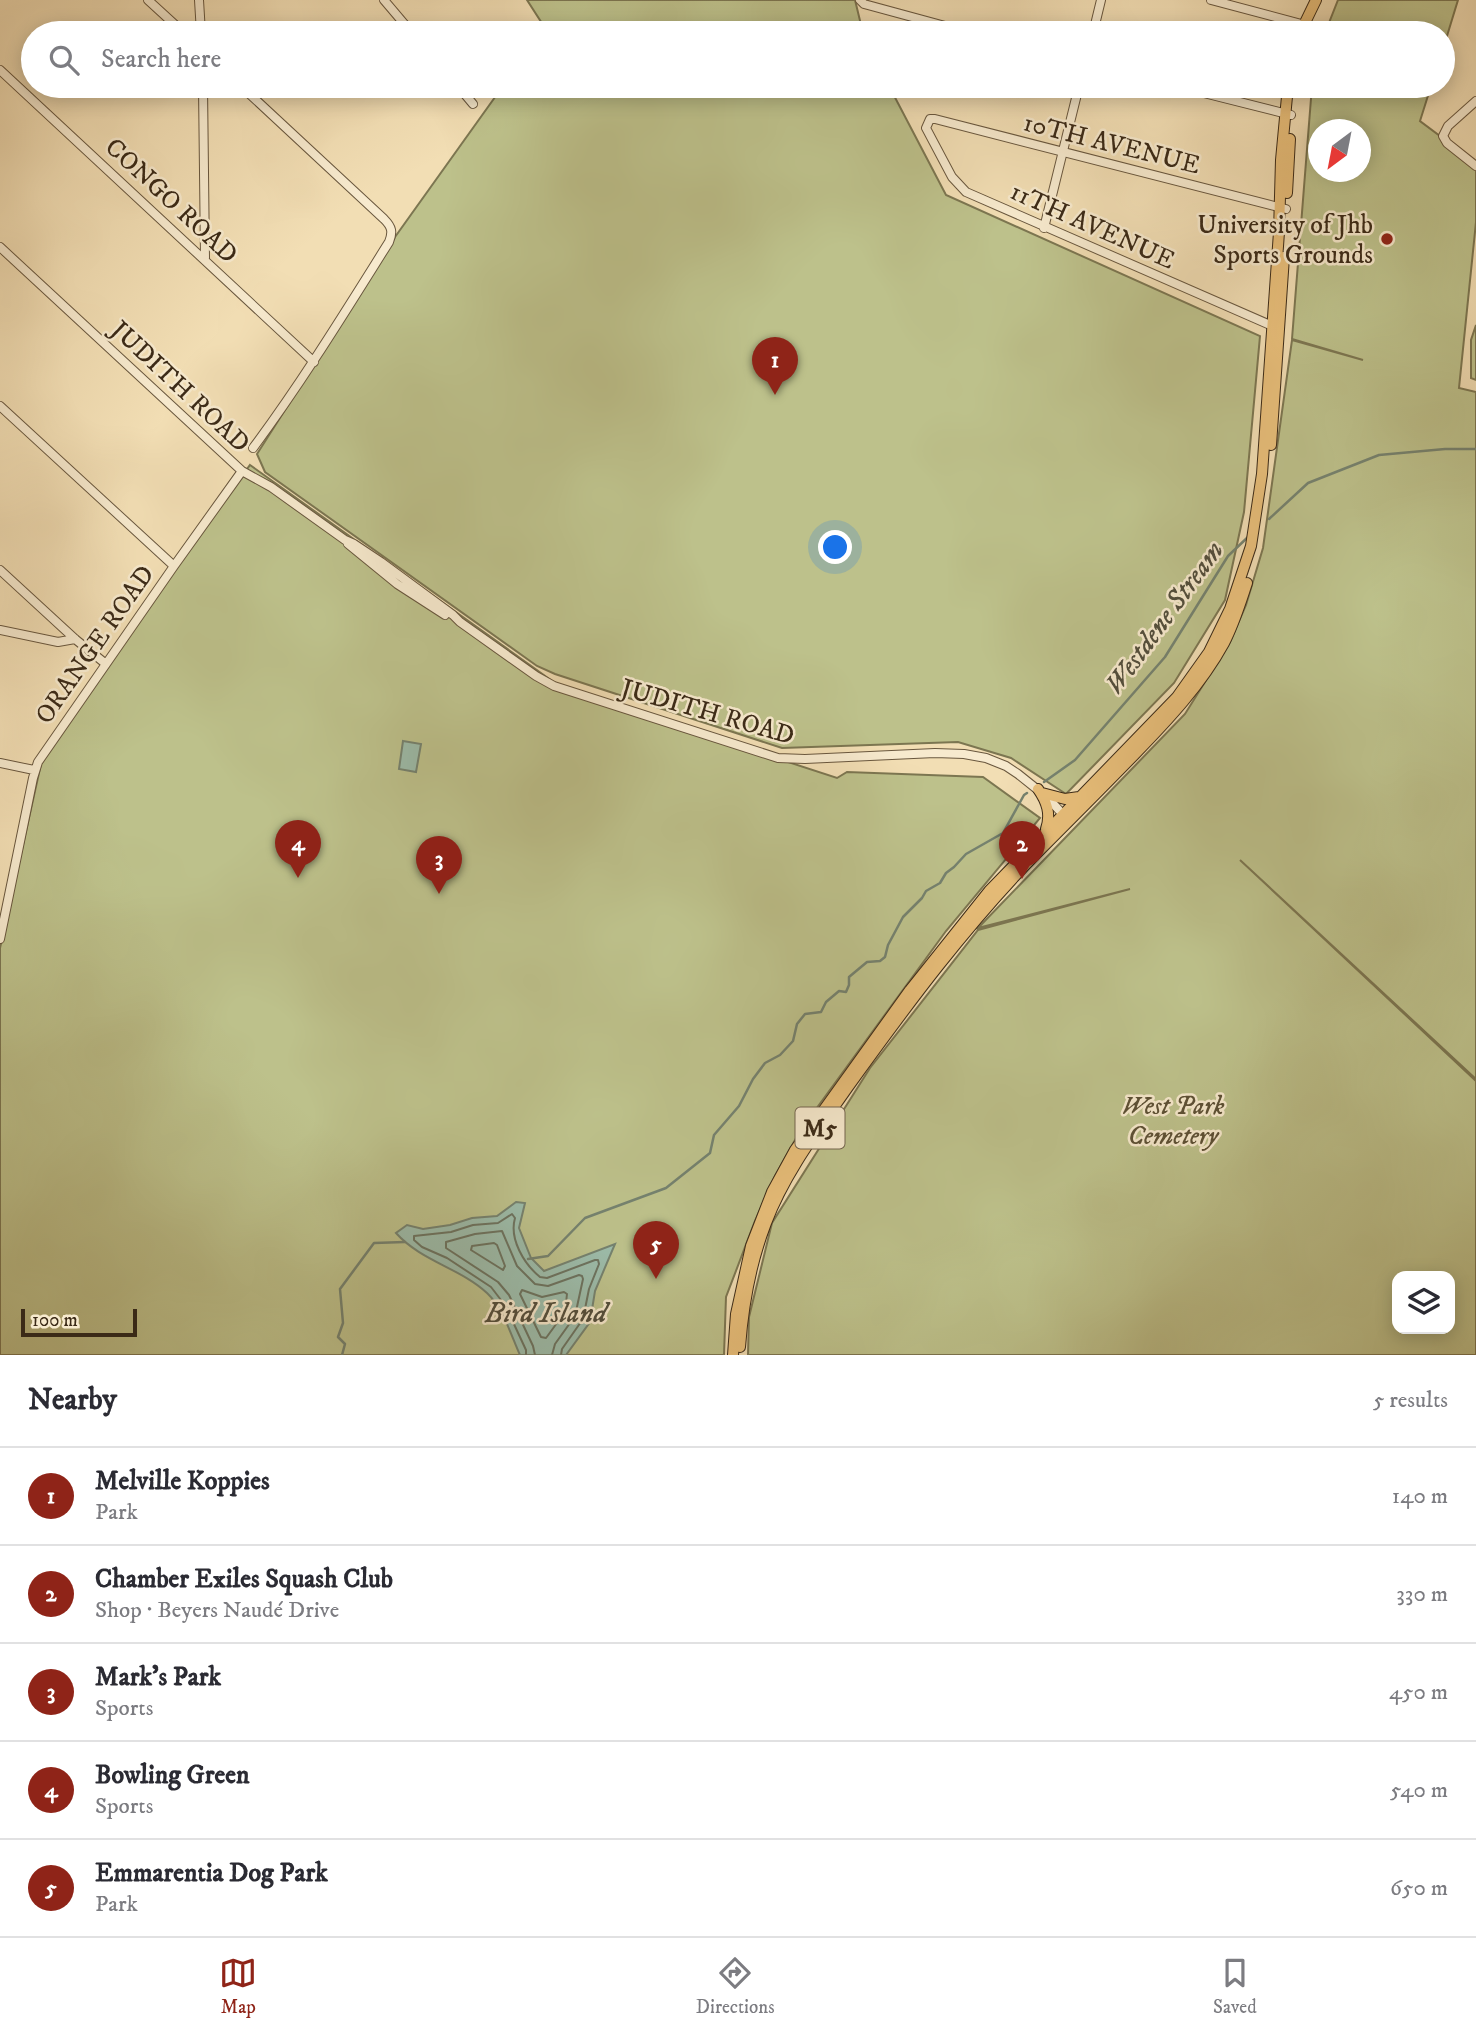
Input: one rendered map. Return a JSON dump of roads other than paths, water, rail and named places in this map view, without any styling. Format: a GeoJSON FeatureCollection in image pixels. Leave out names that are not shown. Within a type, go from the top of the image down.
{"type":"FeatureCollection","features":[{"type":"Feature","properties":{"kind":"main road"},"geometry":{"type":"LineString","coordinates":[[1307,21],[1315,0]]}},
{"type":"Feature","properties":{"kind":"main road"},"geometry":{"type":"LineString","coordinates":[[1309,21],[1322,0]]}},
{"type":"Feature","properties":{"kind":"main road","name":"M5"},"geometry":{"type":"LineString","coordinates":[[740,1355],[744,1315],[762,1234],[798,1160],[891,1028],[965,932],[1066,818],[1178,708],[1214,661],[1232,627],[1252,566],[1263,516],[1270,460],[1288,98]]}},
{"type":"Feature","properties":{"kind":"main road","name":"M5"},"geometry":{"type":"LineString","coordinates":[[1288,114],[1291,98]]}},
{"type":"Feature","properties":{"kind":"main road","name":"M5"},"geometry":{"type":"LineString","coordinates":[[733,1355],[736,1314],[751,1246],[764,1209],[784,1168],[814,1122],[910,990],[989,891],[1044,833],[1066,818],[1079,797],[1177,697],[1209,652],[1230,610],[1251,546],[1260,497],[1276,328]]}},
{"type":"Feature","properties":{"kind":"main road"},"geometry":{"type":"LineString","coordinates":[[1040,791],[1065,799],[1079,797]]}},
{"type":"Feature","properties":{"kind":"main road"},"geometry":{"type":"LineString","coordinates":[[1040,791],[1048,813],[1044,833]]}},
{"type":"Feature","properties":{"kind":"street"},"geometry":{"type":"LineString","coordinates":[[148,0],[171,21]]}},
{"type":"Feature","properties":{"kind":"street"},"geometry":{"type":"LineString","coordinates":[[199,0],[200,21]]}},
{"type":"Feature","properties":{"kind":"street"},"geometry":{"type":"LineString","coordinates":[[384,0],[402,21]]}},
{"type":"Feature","properties":{"kind":"street"},"geometry":{"type":"LineString","coordinates":[[860,0],[868,6],[925,21]]}},
{"type":"Feature","properties":{"kind":"street"},"geometry":{"type":"LineString","coordinates":[[1096,21],[1101,0]]}},
{"type":"Feature","properties":{"kind":"street"},"geometry":{"type":"LineString","coordinates":[[1210,0],[1278,21]]}},
{"type":"Feature","properties":{"kind":"street","name":"CONGO ROAD"},"geometry":{"type":"LineString","coordinates":[[0,70],[21,89]]}},
{"type":"Feature","properties":{"kind":"street","name":"CONGO ROAD"},"geometry":{"type":"LineString","coordinates":[[31,98],[314,362]]}},
{"type":"Feature","properties":{"kind":"street"},"geometry":{"type":"LineString","coordinates":[[203,98],[205,258]]}},
{"type":"Feature","properties":{"kind":"street"},"geometry":{"type":"LineString","coordinates":[[253,448],[314,362],[389,242],[392,232],[384,219],[254,98]]}},
{"type":"Feature","properties":{"kind":"street"},"geometry":{"type":"LineString","coordinates":[[468,98],[473,104]]}},
{"type":"Feature","properties":{"kind":"street"},"geometry":{"type":"LineString","coordinates":[[1044,228],[1076,98]]}},
{"type":"Feature","properties":{"kind":"street"},"geometry":{"type":"LineString","coordinates":[[1224,98],[1288,114]]}},
{"type":"Feature","properties":{"kind":"street"},"geometry":{"type":"LineString","coordinates":[[1476,101],[1445,131],[1445,140],[1476,166]]}},
{"type":"Feature","properties":{"kind":"street","name":"10TH AVENUE"},"geometry":{"type":"LineString","coordinates":[[928,122],[935,118],[1283,208]]}},
{"type":"Feature","properties":{"kind":"street","name":"11TH AVENUE"},"geometry":{"type":"LineString","coordinates":[[928,122],[926,128],[958,186],[965,192],[1276,328]]}},
{"type":"Feature","properties":{"kind":"street","name":"JUDITH ROAD"},"geometry":{"type":"LineString","coordinates":[[0,247],[242,471],[271,487],[345,540],[361,556],[402,587],[460,622],[554,686],[778,758],[790,760],[935,753],[986,758],[1018,774],[1040,791],[1066,818]]}},
{"type":"Feature","properties":{"kind":"street"},"geometry":{"type":"LineString","coordinates":[[0,406],[174,566]]}},
{"type":"Feature","properties":{"kind":"street","name":"ORANGE ROAD"},"geometry":{"type":"LineString","coordinates":[[0,939],[34,770],[38,762],[242,471]]}},
{"type":"Feature","properties":{"kind":"street"},"geometry":{"type":"LineString","coordinates":[[0,569],[106,664]]}},
{"type":"Feature","properties":{"kind":"street"},"geometry":{"type":"LineString","coordinates":[[0,630],[58,642],[75,639]]}},
{"type":"Feature","properties":{"kind":"street"},"geometry":{"type":"LineString","coordinates":[[0,763],[34,770]]}},
{"type":"Feature","properties":{"kind":"street"},"geometry":{"type":"LineString","coordinates":[[0,893],[10,895]]}},
{"type":"Feature","properties":{"kind":"water"},"geometry":{"type":"Polygon","coordinates":[[[403,741],[421,744],[416,772],[399,769],[403,741]]]}},
{"type":"Feature","properties":{"kind":"water","name":"Bird Island"},"geometry":{"type":"Polygon","coordinates":[[[516,1202],[525,1203],[519,1228],[531,1258],[544,1271],[615,1244],[595,1291],[590,1322],[566,1355],[520,1355],[502,1314],[487,1293],[465,1277],[417,1251],[396,1233],[407,1225],[423,1229],[472,1218],[497,1216],[516,1202]]]}},
{"type":"Feature","properties":{"kind":"waterway","name":"Westdene Stream"},"geometry":{"type":"LineString","coordinates":[[1269,519],[1308,483],[1379,455],[1476,449]]}},
{"type":"Feature","properties":{"kind":"waterway","name":"Westdene Stream"},"geometry":{"type":"LineString","coordinates":[[1044,782],[1075,760],[1165,657],[1228,556],[1248,537]]}},
{"type":"Feature","properties":{"kind":"waterway","name":"Westdene Stream"},"geometry":{"type":"LineString","coordinates":[[528,1259],[548,1256],[585,1218],[666,1188],[710,1153],[714,1135],[739,1106],[765,1063],[780,1055],[793,1041],[797,1024],[805,1014],[821,1012],[826,1002],[839,991],[846,992],[849,977],[867,962],[880,961],[885,957],[888,945],[903,917],[926,891],[940,883],[946,873],[966,854],[1003,833],[1027,793]]}},
{"type":"Feature","properties":{"kind":"waterway","name":"Westdene Stream"},"geometry":{"type":"LineString","coordinates":[[342,1355],[345,1344],[338,1337],[343,1323],[340,1289],[374,1243],[405,1242]]}},
{"type":"Feature","properties":{"kind":"place","name":"University of Jhb Sports Grounds"},"geometry":{"type":"Point","coordinates":[1387,239]}},
{"type":"Feature","properties":{"kind":"place","name":"Melville Koppies"},"geometry":{"type":"Point","coordinates":[775,395]}},
{"type":"Feature","properties":{"kind":"place","name":"Bowling Green"},"geometry":{"type":"Point","coordinates":[298,878]}},
{"type":"Feature","properties":{"kind":"place","name":"Chamber Exiles Squash Club"},"geometry":{"type":"Point","coordinates":[1022,879]}},
{"type":"Feature","properties":{"kind":"place","name":"Mark's Park"},"geometry":{"type":"Point","coordinates":[439,894]}},
{"type":"Feature","properties":{"kind":"place","name":"Emmarentia Dog Park"},"geometry":{"type":"Point","coordinates":[656,1279]}},
{"type":"Feature","properties":{"kind":"park label","name":"West Park Cemetery"},"geometry":{"type":"Point","coordinates":[1173,1120]}}]}
